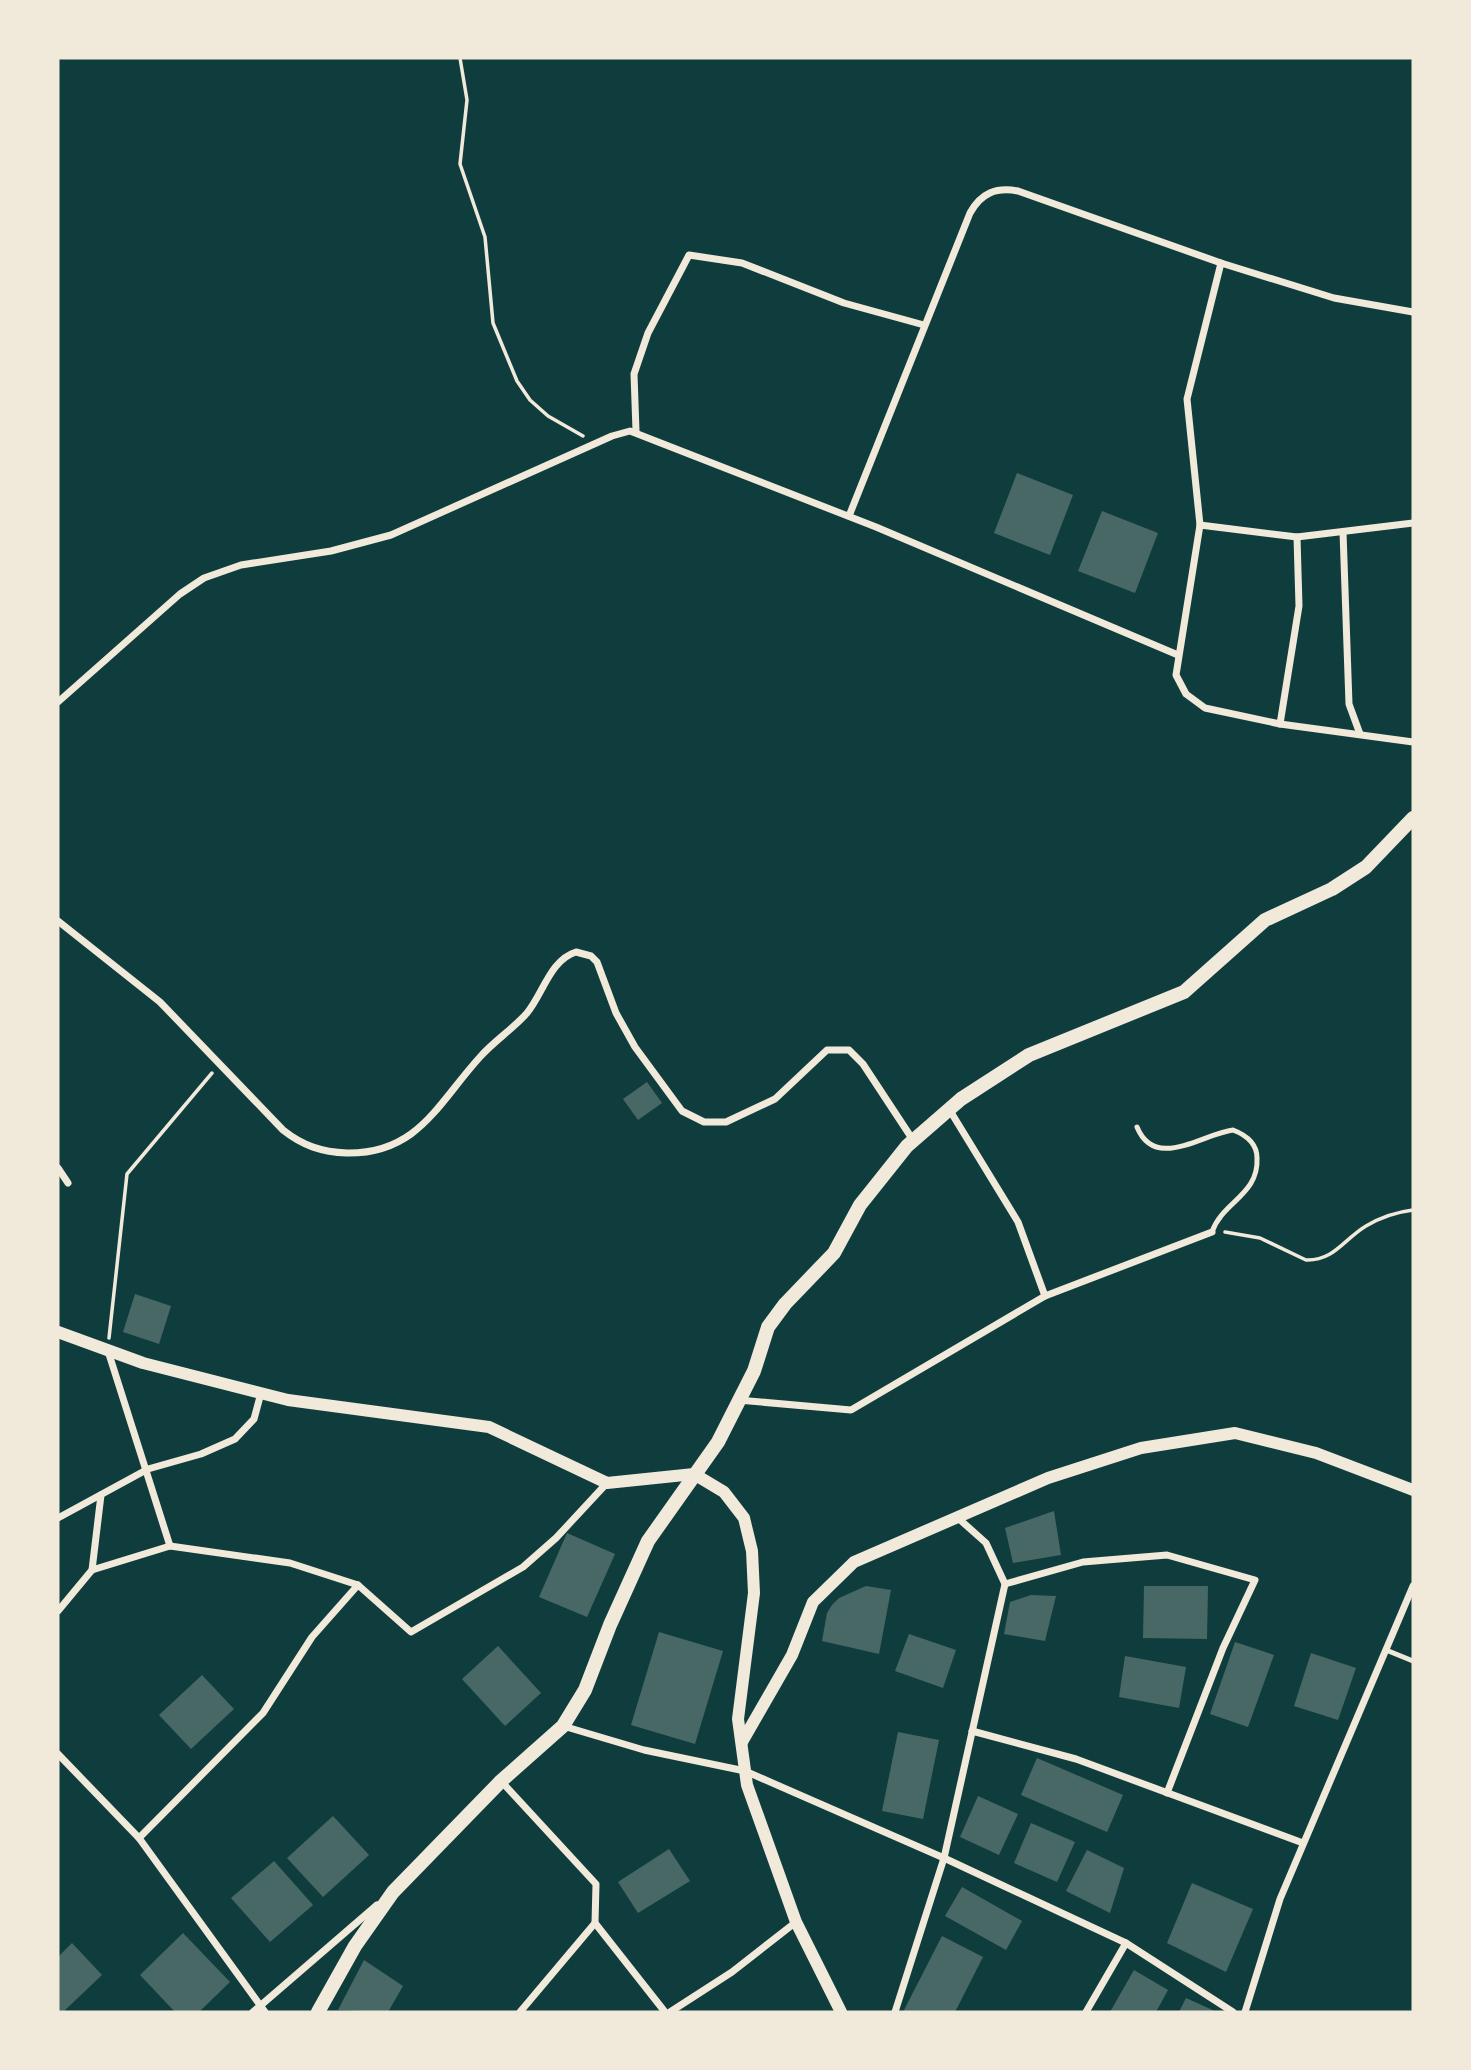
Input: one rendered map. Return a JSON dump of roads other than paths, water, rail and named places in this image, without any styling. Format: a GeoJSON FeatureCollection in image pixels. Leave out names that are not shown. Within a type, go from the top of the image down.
{"type":"FeatureCollection","features":[{"type":"Feature","properties":{"kind":"main road"},"geometry":{"type":"LineString","coordinates":[[318,2012],[355,1946],[393,1892],[501,1782],[563,1726],[585,1690],[610,1625],[648,1541],[718,1441],[754,1371],[759,1349],[775,1315],[834,1253],[860,1205],[913,1140],[949,1109],[1044,1048],[1184,992],[1265,920],[1332,889],[1366,867],[1413,818]]}},
{"type":"Feature","properties":{"kind":"street"},"geometry":{"type":"LineString","coordinates":[[849,516],[970,213],[976,202],[997,189],[1018,191],[1221,263],[1334,298],[1413,313]]}},
{"type":"Feature","properties":{"kind":"street"},"geometry":{"type":"LineString","coordinates":[[636,431],[634,374],[648,333],[689,255],[742,263],[844,303],[925,325]]}},
{"type":"Feature","properties":{"kind":"street"},"geometry":{"type":"LineString","coordinates":[[1221,263],[1187,399],[1199,525],[1176,675],[1186,694],[1205,708],[1280,724],[1413,742]]}},
{"type":"Feature","properties":{"kind":"street"},"geometry":{"type":"LineString","coordinates":[[58,702],[180,594],[204,579],[241,565],[331,551],[391,535],[591,445],[617,434],[636,431],[849,516],[1178,656]]}},
{"type":"Feature","properties":{"kind":"street"},"geometry":{"type":"LineString","coordinates":[[1199,525],[1297,537],[1413,523]]}},
{"type":"Feature","properties":{"kind":"street"},"geometry":{"type":"LineString","coordinates":[[1342,532],[1349,704],[1360,734]]}},
{"type":"Feature","properties":{"kind":"street"},"geometry":{"type":"LineString","coordinates":[[1280,724],[1299,606],[1297,537]]}},
{"type":"Feature","properties":{"kind":"street"},"geometry":{"type":"LineString","coordinates":[[58,921],[160,1003],[296,1140],[322,1151],[361,1153],[377,1150],[405,1139],[419,1129],[480,1058],[526,1014],[560,961],[568,954],[584,952],[597,962],[616,1013],[635,1046],[682,1111],[693,1118],[716,1123],[747,1115],[775,1099],[827,1049],[842,1047],[855,1054],[863,1064],[913,1140]]}},
{"type":"Feature","properties":{"kind":"street"},"geometry":{"type":"LineString","coordinates":[[949,1109],[1018,1222],[1045,1296]]}},
{"type":"Feature","properties":{"kind":"street"},"geometry":{"type":"LineString","coordinates":[[58,1168],[68,1183]]}},
{"type":"Feature","properties":{"kind":"street"},"geometry":{"type":"LineString","coordinates":[[737,1400],[851,1410],[1045,1296],[1212,1232]]}},
{"type":"Feature","properties":{"kind":"street"},"geometry":{"type":"LineString","coordinates":[[58,1332],[143,1363],[261,1393],[397,1416],[489,1427],[607,1483],[694,1474],[724,1492],[744,1518],[752,1551],[754,1594],[738,1719],[747,1785],[796,1923],[841,2012]]}},
{"type":"Feature","properties":{"kind":"street"},"geometry":{"type":"LineString","coordinates":[[107,1350],[148,1469],[170,1546]]}},
{"type":"Feature","properties":{"kind":"street"},"geometry":{"type":"LineString","coordinates":[[58,1518],[148,1469],[201,1454],[235,1439],[254,1419],[261,1393]]}},
{"type":"Feature","properties":{"kind":"street"},"geometry":{"type":"LineString","coordinates":[[742,1742],[792,1655],[813,1602],[854,1562],[1048,1478],[1141,1448],[1235,1433],[1316,1453],[1413,1490]]}},
{"type":"Feature","properties":{"kind":"street"},"geometry":{"type":"LineString","coordinates":[[92,1570],[170,1546],[290,1563],[358,1585],[411,1632],[523,1567],[556,1538],[607,1483]]}},
{"type":"Feature","properties":{"kind":"street"},"geometry":{"type":"LineString","coordinates":[[58,1611],[92,1570],[101,1495]]}},
{"type":"Feature","properties":{"kind":"street"},"geometry":{"type":"LineString","coordinates":[[895,2012],[944,1858],[1005,1584],[986,1544],[958,1518]]}},
{"type":"Feature","properties":{"kind":"street"},"geometry":{"type":"LineString","coordinates":[[1005,1584],[1083,1562],[1167,1555],[1255,1580],[1223,1648],[1167,1793]]}},
{"type":"Feature","properties":{"kind":"street"},"geometry":{"type":"LineString","coordinates":[[139,1838],[262,1713],[306,1646],[358,1585]]}},
{"type":"Feature","properties":{"kind":"street"},"geometry":{"type":"LineString","coordinates":[[1245,2012],[1280,1899],[1413,1586]]}},
{"type":"Feature","properties":{"kind":"street"},"geometry":{"type":"LineString","coordinates":[[563,1726],[644,1750],[746,1771],[944,1858],[1126,1943],[1233,2012]]}},
{"type":"Feature","properties":{"kind":"street"},"geometry":{"type":"LineString","coordinates":[[972,1731],[1076,1759],[1303,1843]]}},
{"type":"Feature","properties":{"kind":"street"},"geometry":{"type":"LineString","coordinates":[[58,1754],[139,1838],[263,2008]]}},
{"type":"Feature","properties":{"kind":"street"},"geometry":{"type":"LineString","coordinates":[[501,1782],[596,1884],[595,1923],[520,2012]]}},
{"type":"Feature","properties":{"kind":"street"},"geometry":{"type":"LineString","coordinates":[[253,2012],[263,2008],[393,1892]]}},
{"type":"Feature","properties":{"kind":"street"},"geometry":{"type":"LineString","coordinates":[[595,1923],[664,2012]]}},
{"type":"Feature","properties":{"kind":"street"},"geometry":{"type":"LineString","coordinates":[[670,2012],[732,1972],[796,1923]]}},
{"type":"Feature","properties":{"kind":"street"},"geometry":{"type":"LineString","coordinates":[[1086,2012],[1126,1943]]}},
{"type":"Feature","properties":{"kind":"lane"},"geometry":{"type":"LineString","coordinates":[[1137,1127],[1145,1141],[1158,1149],[1178,1148],[1212,1134],[1233,1130],[1253,1143],[1257,1159],[1253,1182],[1216,1222],[1212,1232]]}},
{"type":"Feature","properties":{"kind":"lane"},"geometry":{"type":"LineString","coordinates":[[1386,1650],[1413,1661]]}}]}
